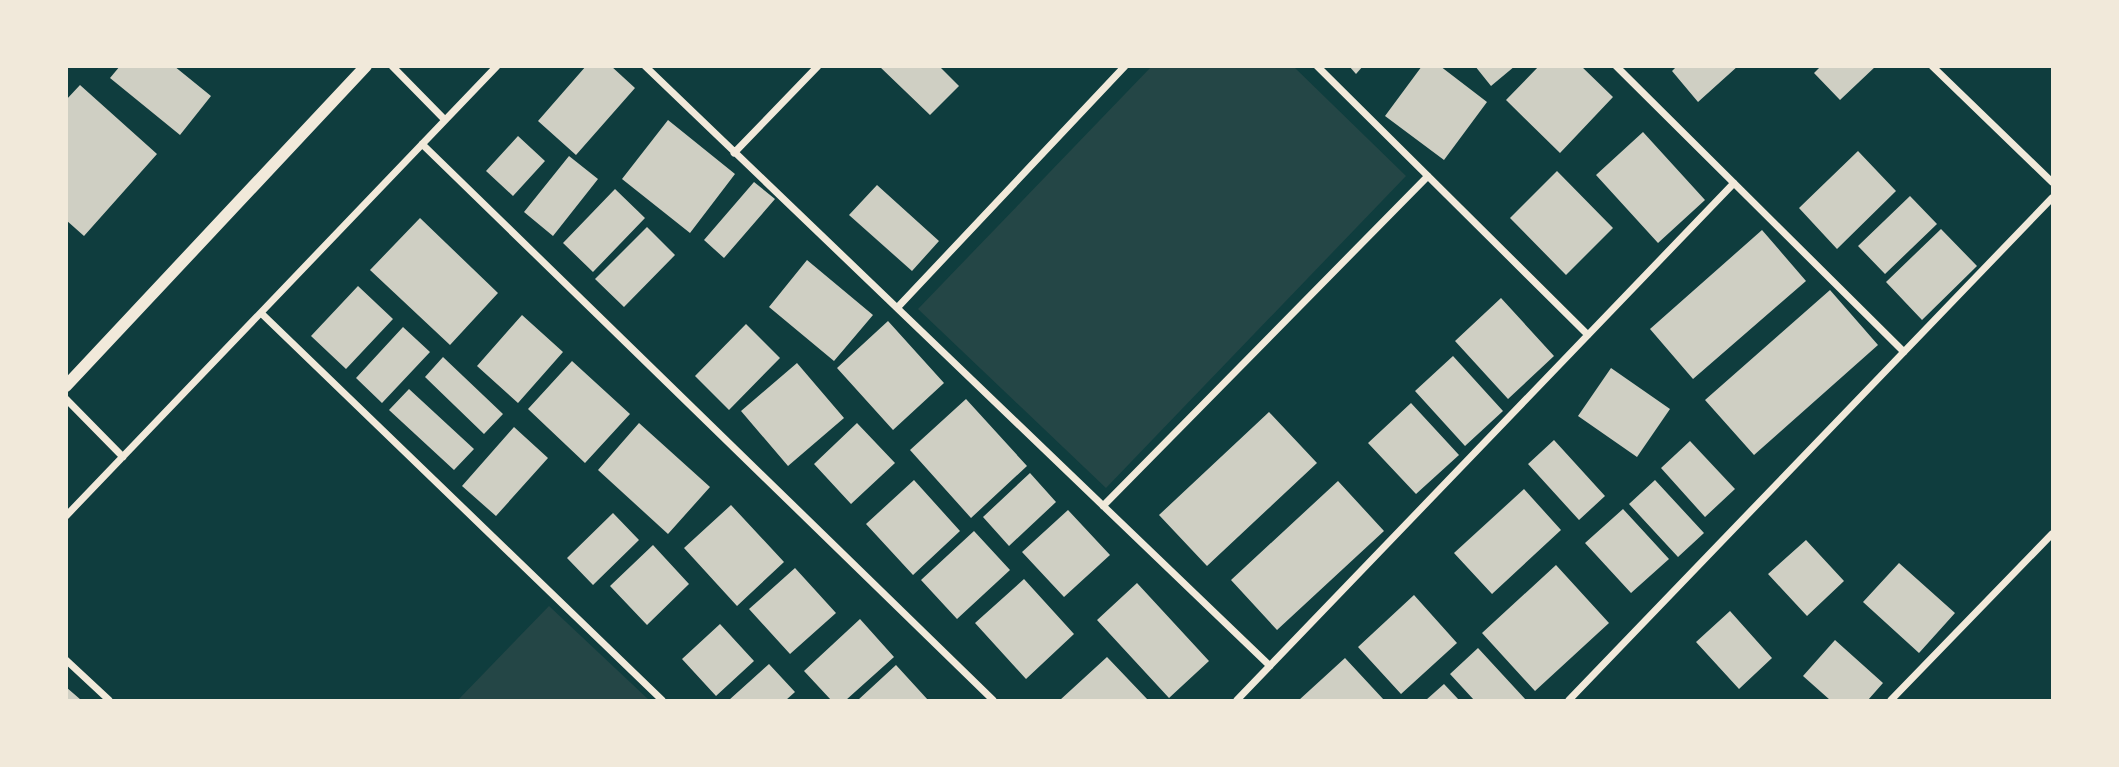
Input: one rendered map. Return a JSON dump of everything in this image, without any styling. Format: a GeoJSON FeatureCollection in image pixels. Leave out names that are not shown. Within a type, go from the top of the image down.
{"type":"FeatureCollection","features":[{"type":"Feature","properties":{"kind":"street"},"geometry":{"type":"LineString","coordinates":[[66,386],[366,66]]}},
{"type":"Feature","properties":{"kind":"street"},"geometry":{"type":"LineString","coordinates":[[392,66],[445,120]]}},
{"type":"Feature","properties":{"kind":"street"},"geometry":{"type":"LineString","coordinates":[[66,516],[497,66]]}},
{"type":"Feature","properties":{"kind":"street"},"geometry":{"type":"LineString","coordinates":[[645,66],[1270,666]]}},
{"type":"Feature","properties":{"kind":"street"},"geometry":{"type":"LineString","coordinates":[[734,153],[818,66]]}},
{"type":"Feature","properties":{"kind":"street"},"geometry":{"type":"LineString","coordinates":[[897,308],[1125,66]]}},
{"type":"Feature","properties":{"kind":"street"},"geometry":{"type":"LineString","coordinates":[[1317,66],[1588,335]]}},
{"type":"Feature","properties":{"kind":"street"},"geometry":{"type":"LineString","coordinates":[[1616,66],[1904,352]]}},
{"type":"Feature","properties":{"kind":"street"},"geometry":{"type":"LineString","coordinates":[[1932,66],[2053,183]]}},
{"type":"Feature","properties":{"kind":"street"},"geometry":{"type":"LineString","coordinates":[[422,144],[993,701]]}},
{"type":"Feature","properties":{"kind":"street"},"geometry":{"type":"LineString","coordinates":[[1103,506],[1428,176]]}},
{"type":"Feature","properties":{"kind":"street"},"geometry":{"type":"LineString","coordinates":[[1237,701],[1734,183]]}},
{"type":"Feature","properties":{"kind":"street"},"geometry":{"type":"LineString","coordinates":[[1569,701],[2053,198]]}},
{"type":"Feature","properties":{"kind":"street"},"geometry":{"type":"LineString","coordinates":[[261,313],[662,701]]}},
{"type":"Feature","properties":{"kind":"street"},"geometry":{"type":"LineString","coordinates":[[66,399],[123,457]]}},
{"type":"Feature","properties":{"kind":"street"},"geometry":{"type":"LineString","coordinates":[[1891,701],[2053,534]]}},
{"type":"Feature","properties":{"kind":"street"},"geometry":{"type":"LineString","coordinates":[[66,660],[109,701]]}},
{"type":"Feature","properties":{"kind":"shaded area"},"geometry":{"type":"Polygon","coordinates":[[[1151,67],[1294,67],[1406,176],[1106,488],[918,309],[1151,67]]]}},
{"type":"Feature","properties":{"kind":"shaded area"},"geometry":{"type":"Polygon","coordinates":[[[549,606],[649,700],[458,700],[549,606]]]}},
{"type":"Feature","properties":{"kind":"building"},"geometry":{"type":"Polygon","coordinates":[[[120,66],[174,66],[211,96],[180,135],[110,78],[120,66]]]}},
{"type":"Feature","properties":{"kind":"building"},"geometry":{"type":"Polygon","coordinates":[[[586,66],[611,66],[635,88],[576,155],[538,121],[586,66]]]}},
{"type":"Feature","properties":{"kind":"building"},"geometry":{"type":"Polygon","coordinates":[[[879,66],[939,66],[959,86],[930,115],[879,66]]]}},
{"type":"Feature","properties":{"kind":"building"},"geometry":{"type":"Polygon","coordinates":[[[1349,66],[1363,66],[1356,74],[1349,66]]]}},
{"type":"Feature","properties":{"kind":"building"},"geometry":{"type":"Polygon","coordinates":[[[1422,66],[1440,66],[1487,102],[1444,160],[1385,116],[1422,66]]]}},
{"type":"Feature","properties":{"kind":"building"},"geometry":{"type":"Polygon","coordinates":[[[1475,66],[1515,66],[1491,86],[1475,66]]]}},
{"type":"Feature","properties":{"kind":"building"},"geometry":{"type":"Polygon","coordinates":[[[1539,66],[1581,66],[1613,97],[1560,153],[1506,100],[1539,66]]]}},
{"type":"Feature","properties":{"kind":"building"},"geometry":{"type":"Polygon","coordinates":[[[1677,66],[1738,66],[1698,102],[1672,71],[1677,66]]]}},
{"type":"Feature","properties":{"kind":"building"},"geometry":{"type":"Polygon","coordinates":[[[1821,66],[1876,66],[1840,100],[1814,73],[1821,66]]]}},
{"type":"Feature","properties":{"kind":"building"},"geometry":{"type":"Polygon","coordinates":[[[80,85],[157,154],[84,236],[66,220],[66,100],[80,85]]]}},
{"type":"Feature","properties":{"kind":"building"},"geometry":{"type":"Polygon","coordinates":[[[668,120],[735,174],[690,233],[622,179],[668,120]]]}},
{"type":"Feature","properties":{"kind":"building"},"geometry":{"type":"Polygon","coordinates":[[[1643,132],[1705,200],[1658,243],[1596,175],[1643,132]]]}},
{"type":"Feature","properties":{"kind":"building"},"geometry":{"type":"Polygon","coordinates":[[[518,136],[545,161],[513,196],[486,171],[518,136]]]}},
{"type":"Feature","properties":{"kind":"building"},"geometry":{"type":"Polygon","coordinates":[[[1858,151],[1896,191],[1837,249],[1799,208],[1858,151]]]}},
{"type":"Feature","properties":{"kind":"building"},"geometry":{"type":"Polygon","coordinates":[[[569,156],[598,179],[553,236],[524,212],[569,156]]]}},
{"type":"Feature","properties":{"kind":"building"},"geometry":{"type":"Polygon","coordinates":[[[1557,171],[1613,228],[1566,275],[1510,218],[1557,171]]]}},
{"type":"Feature","properties":{"kind":"building"},"geometry":{"type":"Polygon","coordinates":[[[754,182],[775,199],[724,258],[704,240],[754,182]]]}},
{"type":"Feature","properties":{"kind":"building"},"geometry":{"type":"Polygon","coordinates":[[[877,185],[939,241],[912,271],[849,215],[877,185]]]}},
{"type":"Feature","properties":{"kind":"building"},"geometry":{"type":"Polygon","coordinates":[[[615,189],[645,218],[593,272],[563,243],[615,189]]]}},
{"type":"Feature","properties":{"kind":"building"},"geometry":{"type":"Polygon","coordinates":[[[1910,196],[1937,224],[1885,274],[1858,246],[1910,196]]]}},
{"type":"Feature","properties":{"kind":"building"},"geometry":{"type":"Polygon","coordinates":[[[420,218],[498,293],[450,345],[370,270],[420,218]]]}},
{"type":"Feature","properties":{"kind":"building"},"geometry":{"type":"Polygon","coordinates":[[[647,227],[675,255],[624,307],[595,279],[647,227]]]}},
{"type":"Feature","properties":{"kind":"building"},"geometry":{"type":"Polygon","coordinates":[[[1941,229],[1977,266],[1922,320],[1886,282],[1941,229]]]}},
{"type":"Feature","properties":{"kind":"building"},"geometry":{"type":"Polygon","coordinates":[[[1762,230],[1806,281],[1693,379],[1650,329],[1762,230]]]}},
{"type":"Feature","properties":{"kind":"building"},"geometry":{"type":"Polygon","coordinates":[[[807,260],[873,315],[834,361],[769,307],[807,260]]]}},
{"type":"Feature","properties":{"kind":"building"},"geometry":{"type":"Polygon","coordinates":[[[358,286],[393,319],[346,369],[311,336],[358,286]]]}},
{"type":"Feature","properties":{"kind":"building"},"geometry":{"type":"Polygon","coordinates":[[[1830,290],[1878,345],[1754,455],[1705,400],[1830,290]]]}},
{"type":"Feature","properties":{"kind":"building"},"geometry":{"type":"Polygon","coordinates":[[[1501,298],[1554,356],[1508,399],[1455,341],[1501,298]]]}},
{"type":"Feature","properties":{"kind":"building"},"geometry":{"type":"Polygon","coordinates":[[[522,315],[563,352],[518,403],[477,366],[522,315]]]}},
{"type":"Feature","properties":{"kind":"building"},"geometry":{"type":"Polygon","coordinates":[[[888,321],[944,383],[893,430],[837,368],[888,321]]]}},
{"type":"Feature","properties":{"kind":"building"},"geometry":{"type":"Polygon","coordinates":[[[746,324],[780,358],[729,410],[695,376],[746,324]]]}},
{"type":"Feature","properties":{"kind":"building"},"geometry":{"type":"Polygon","coordinates":[[[403,327],[430,352],[382,403],[356,378],[403,327]]]}},
{"type":"Feature","properties":{"kind":"building"},"geometry":{"type":"Polygon","coordinates":[[[1453,356],[1503,411],[1465,446],[1415,391],[1453,356]]]}},
{"type":"Feature","properties":{"kind":"building"},"geometry":{"type":"Polygon","coordinates":[[[443,357],[503,414],[484,434],[425,377],[443,357]]]}},
{"type":"Feature","properties":{"kind":"building"},"geometry":{"type":"Polygon","coordinates":[[[572,361],[630,414],[585,463],[528,409],[572,361]]]}},
{"type":"Feature","properties":{"kind":"building"},"geometry":{"type":"Polygon","coordinates":[[[797,363],[844,418],[788,466],[741,411],[797,363]]]}},
{"type":"Feature","properties":{"kind":"building"},"geometry":{"type":"Polygon","coordinates":[[[1611,368],[1670,409],[1637,457],[1578,416],[1611,368]]]}},
{"type":"Feature","properties":{"kind":"building"},"geometry":{"type":"Polygon","coordinates":[[[409,389],[474,449],[454,470],[389,410],[409,389]]]}},
{"type":"Feature","properties":{"kind":"building"},"geometry":{"type":"Polygon","coordinates":[[[966,399],[1027,466],[971,518],[910,450],[966,399]]]}},
{"type":"Feature","properties":{"kind":"building"},"geometry":{"type":"Polygon","coordinates":[[[1411,403],[1459,455],[1416,494],[1368,443],[1411,403]]]}},
{"type":"Feature","properties":{"kind":"building"},"geometry":{"type":"Polygon","coordinates":[[[1269,412],[1317,463],[1207,566],[1159,515],[1269,412]]]}},
{"type":"Feature","properties":{"kind":"building"},"geometry":{"type":"Polygon","coordinates":[[[639,423],[710,487],[668,534],[598,470],[639,423]]]}},
{"type":"Feature","properties":{"kind":"building"},"geometry":{"type":"Polygon","coordinates":[[[857,423],[895,463],[851,504],[814,464],[857,423]]]}},
{"type":"Feature","properties":{"kind":"building"},"geometry":{"type":"Polygon","coordinates":[[[514,427],[548,458],[496,516],[462,486],[514,427]]]}},
{"type":"Feature","properties":{"kind":"building"},"geometry":{"type":"Polygon","coordinates":[[[1554,440],[1605,496],[1579,520],[1528,464],[1554,440]]]}},
{"type":"Feature","properties":{"kind":"building"},"geometry":{"type":"Polygon","coordinates":[[[1690,441],[1735,489],[1705,517],[1661,468],[1690,441]]]}},
{"type":"Feature","properties":{"kind":"building"},"geometry":{"type":"Polygon","coordinates":[[[1030,473],[1056,502],[1009,546],[983,517],[1030,473]]]}},
{"type":"Feature","properties":{"kind":"building"},"geometry":{"type":"Polygon","coordinates":[[[914,480],[960,531],[913,575],[866,524],[914,480]]]}},
{"type":"Feature","properties":{"kind":"building"},"geometry":{"type":"Polygon","coordinates":[[[1655,480],[1704,533],[1678,557],[1629,504],[1655,480]]]}},
{"type":"Feature","properties":{"kind":"building"},"geometry":{"type":"Polygon","coordinates":[[[1338,481],[1384,531],[1277,630],[1231,580],[1338,481]]]}},
{"type":"Feature","properties":{"kind":"building"},"geometry":{"type":"Polygon","coordinates":[[[1524,489],[1561,530],[1492,594],[1454,553],[1524,489]]]}},
{"type":"Feature","properties":{"kind":"building"},"geometry":{"type":"Polygon","coordinates":[[[731,505],[784,562],[737,606],[684,548],[731,505]]]}},
{"type":"Feature","properties":{"kind":"building"},"geometry":{"type":"Polygon","coordinates":[[[1623,509],[1669,559],[1631,593],[1585,543],[1623,509]]]}},
{"type":"Feature","properties":{"kind":"building"},"geometry":{"type":"Polygon","coordinates":[[[1068,510],[1110,555],[1064,597],[1022,552],[1068,510]]]}},
{"type":"Feature","properties":{"kind":"building"},"geometry":{"type":"Polygon","coordinates":[[[613,513],[639,540],[593,585],[567,558],[613,513]]]}},
{"type":"Feature","properties":{"kind":"building"},"geometry":{"type":"Polygon","coordinates":[[[974,531],[1010,570],[957,619],[921,580],[974,531]]]}},
{"type":"Feature","properties":{"kind":"building"},"geometry":{"type":"Polygon","coordinates":[[[1806,540],[1844,581],[1807,616],[1768,574],[1806,540]]]}},
{"type":"Feature","properties":{"kind":"building"},"geometry":{"type":"Polygon","coordinates":[[[653,545],[689,584],[647,625],[610,586],[653,545]]]}},
{"type":"Feature","properties":{"kind":"building"},"geometry":{"type":"Polygon","coordinates":[[[1899,563],[1955,613],[1919,653],[1863,602],[1899,563]]]}},
{"type":"Feature","properties":{"kind":"building"},"geometry":{"type":"Polygon","coordinates":[[[1556,565],[1609,623],[1535,691],[1482,633],[1556,565]]]}},
{"type":"Feature","properties":{"kind":"building"},"geometry":{"type":"Polygon","coordinates":[[[795,568],[836,613],[790,654],[749,609],[795,568]]]}},
{"type":"Feature","properties":{"kind":"building"},"geometry":{"type":"Polygon","coordinates":[[[1024,579],[1074,634],[1026,679],[975,623],[1024,579]]]}},
{"type":"Feature","properties":{"kind":"building"},"geometry":{"type":"Polygon","coordinates":[[[1137,583],[1209,661],[1169,698],[1097,620],[1137,583]]]}},
{"type":"Feature","properties":{"kind":"building"},"geometry":{"type":"Polygon","coordinates":[[[1414,595],[1457,643],[1401,694],[1358,647],[1414,595]]]}},
{"type":"Feature","properties":{"kind":"building"},"geometry":{"type":"Polygon","coordinates":[[[1730,611],[1772,658],[1739,689],[1696,642],[1730,611]]]}},
{"type":"Feature","properties":{"kind":"building"},"geometry":{"type":"Polygon","coordinates":[[[860,619],[894,657],[846,700],[831,700],[804,671],[860,619]]]}},
{"type":"Feature","properties":{"kind":"building"},"geometry":{"type":"Polygon","coordinates":[[[720,624],[754,661],[716,696],[682,659],[720,624]]]}},
{"type":"Feature","properties":{"kind":"building"},"geometry":{"type":"Polygon","coordinates":[[[1835,640],[1883,683],[1868,700],[1830,700],[1803,676],[1835,640]]]}},
{"type":"Feature","properties":{"kind":"building"},"geometry":{"type":"Polygon","coordinates":[[[1478,648],[1526,700],[1474,700],[1450,674],[1478,648]]]}},
{"type":"Feature","properties":{"kind":"building"},"geometry":{"type":"Polygon","coordinates":[[[1107,657],[1148,700],[1060,700],[1107,657]]]}},
{"type":"Feature","properties":{"kind":"building"},"geometry":{"type":"Polygon","coordinates":[[[1345,658],[1384,700],[1299,700],[1345,658]]]}},
{"type":"Feature","properties":{"kind":"building"},"geometry":{"type":"Polygon","coordinates":[[[769,664],[795,692],[786,700],[729,700],[769,664]]]}},
{"type":"Feature","properties":{"kind":"building"},"geometry":{"type":"Polygon","coordinates":[[[896,665],[928,700],[858,700],[896,665]]]}},
{"type":"Feature","properties":{"kind":"building"},"geometry":{"type":"Polygon","coordinates":[[[1444,684],[1459,700],[1426,700],[1444,684]]]}},
{"type":"Feature","properties":{"kind":"building"},"geometry":{"type":"Polygon","coordinates":[[[66,687],[81,700],[66,700],[66,687]]]}}]}
